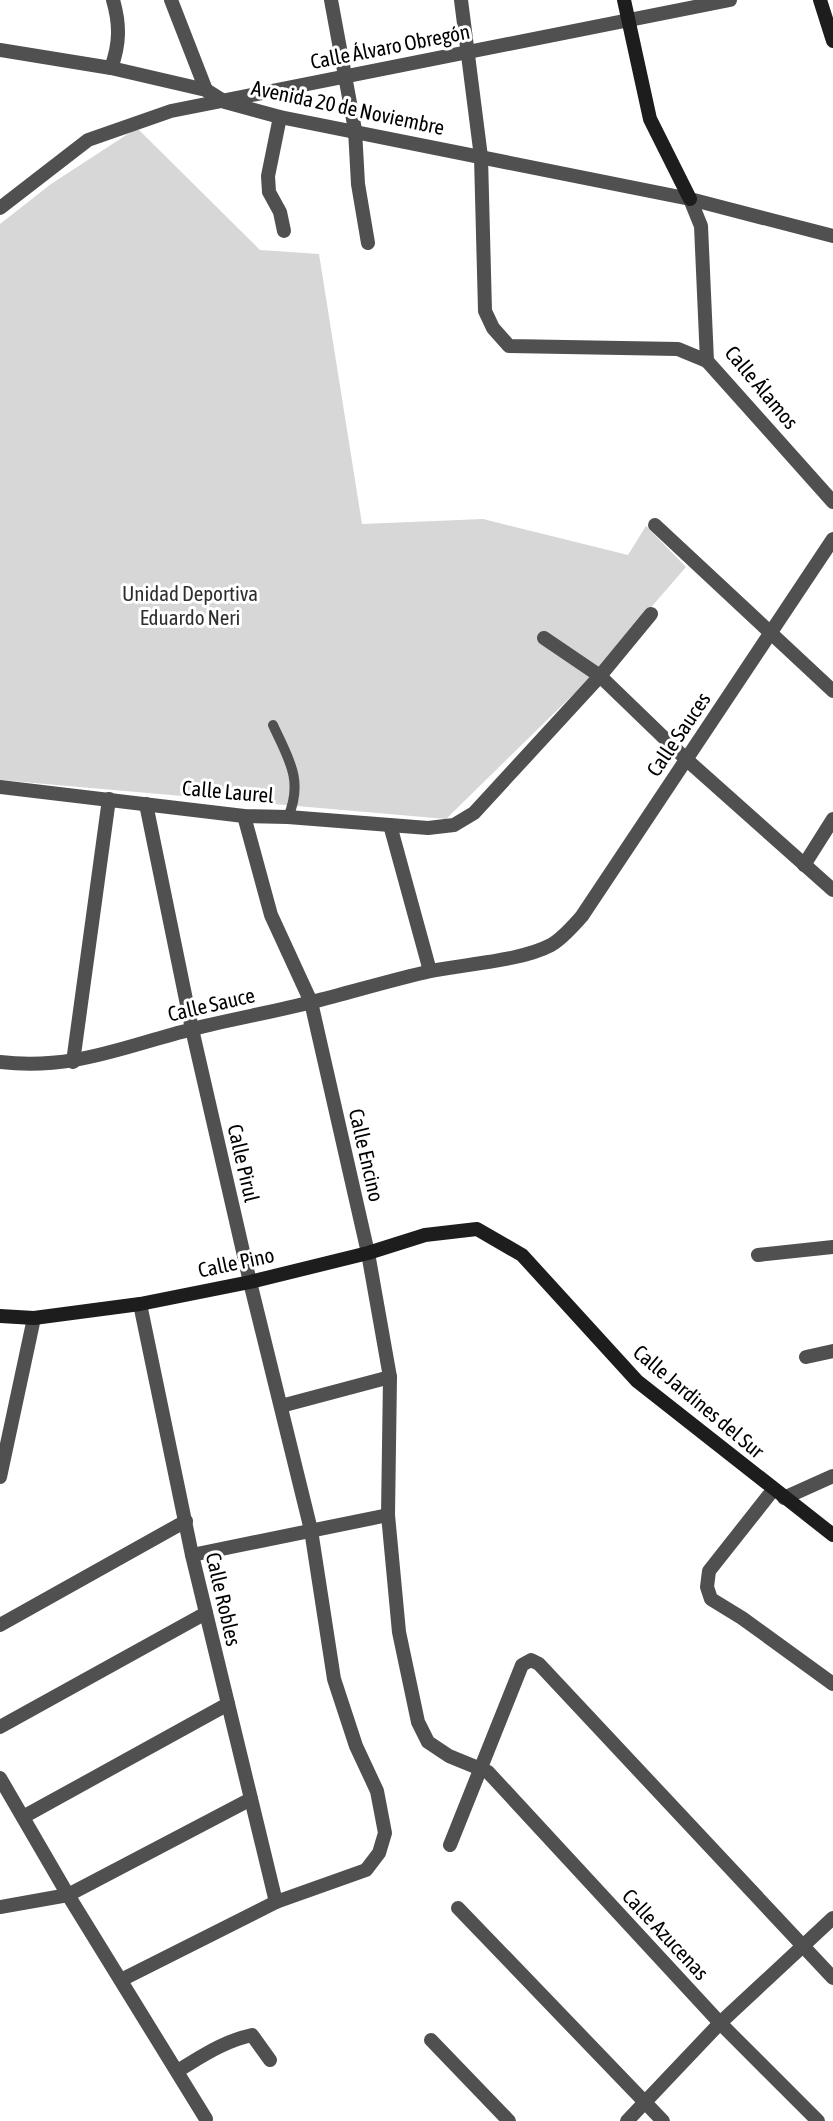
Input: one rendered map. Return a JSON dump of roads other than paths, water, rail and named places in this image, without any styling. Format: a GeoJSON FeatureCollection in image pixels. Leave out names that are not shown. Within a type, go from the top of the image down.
{"type":"FeatureCollection","features":[{"type":"Feature","properties":{"kind":"main road"},"geometry":{"type":"LineString","coordinates":[[624,0],[626,19],[650,119],[690,199]]}},
{"type":"Feature","properties":{"kind":"main road"},"geometry":{"type":"LineString","coordinates":[[820,0],[833,41]]}},
{"type":"Feature","properties":{"kind":"main road","name":"Calle Pino"},"geometry":{"type":"LineString","coordinates":[[0,1316],[34,1318],[140,1304],[250,1282],[368,1253],[425,1235],[478,1229]]}},
{"type":"Feature","properties":{"kind":"main road","name":"Calle Jardines del Sur"},"geometry":{"type":"LineString","coordinates":[[478,1229],[522,1255],[637,1381],[833,1535]]}},
{"type":"Feature","properties":{"kind":"street"},"geometry":{"type":"LineString","coordinates":[[111,68],[118,48],[119,20],[113,0]]}},
{"type":"Feature","properties":{"kind":"street"},"geometry":{"type":"LineString","coordinates":[[171,0],[206,90]]}},
{"type":"Feature","properties":{"kind":"street"},"geometry":{"type":"LineString","coordinates":[[331,0],[355,130],[358,184],[368,243]]}},
{"type":"Feature","properties":{"kind":"street"},"geometry":{"type":"LineString","coordinates":[[461,0],[481,157],[485,311],[493,328],[509,346],[678,349],[707,361]]}},
{"type":"Feature","properties":{"kind":"street","name":"Calle Álvaro Obregón"},"geometry":{"type":"LineString","coordinates":[[0,208],[88,140],[171,111],[730,0]]}},
{"type":"Feature","properties":{"kind":"street","name":"Avenida 20 de Noviembre"},"geometry":{"type":"LineString","coordinates":[[0,50],[111,68],[206,90],[225,102],[279,117],[355,130],[690,199],[833,236]]}},
{"type":"Feature","properties":{"kind":"street"},"geometry":{"type":"LineString","coordinates":[[279,117],[268,176],[269,192],[280,212],[284,231]]}},
{"type":"Feature","properties":{"kind":"street","name":"Calle Álamos"},"geometry":{"type":"LineString","coordinates":[[690,199],[701,226],[707,361],[833,502]]}},
{"type":"Feature","properties":{"kind":"street"},"geometry":{"type":"LineString","coordinates":[[655,525],[833,691]]}},
{"type":"Feature","properties":{"kind":"street","name":"Calle Sauces"},"geometry":{"type":"LineString","coordinates":[[550,945],[568,932],[582,916],[833,539]]}},
{"type":"Feature","properties":{"kind":"street"},"geometry":{"type":"LineString","coordinates":[[600,676],[650,614]]}},
{"type":"Feature","properties":{"kind":"street"},"geometry":{"type":"LineString","coordinates":[[544,638],[600,676],[687,760],[833,890]]}},
{"type":"Feature","properties":{"kind":"street","name":"Calle Laurel"},"geometry":{"type":"LineString","coordinates":[[0,787],[244,816],[428,828],[453,825],[474,813],[600,676]]}},
{"type":"Feature","properties":{"kind":"street"},"geometry":{"type":"LineString","coordinates":[[73,1062],[108,799]]}},
{"type":"Feature","properties":{"kind":"street","name":"Calle Pirul"},"geometry":{"type":"LineString","coordinates":[[121,1980],[276,1902],[366,1870],[379,1853],[385,1833],[377,1791],[356,1746],[334,1679],[311,1530],[192,1029],[146,804]]}},
{"type":"Feature","properties":{"kind":"street","name":"Calle Encino"},"geometry":{"type":"LineString","coordinates":[[244,816],[271,915],[311,1002],[368,1253],[390,1377],[388,1515],[399,1632],[418,1722],[428,1742],[449,1756],[484,1770]]}},
{"type":"Feature","properties":{"kind":"street"},"geometry":{"type":"LineString","coordinates":[[804,864],[833,819]]}},
{"type":"Feature","properties":{"kind":"street"},"geometry":{"type":"LineString","coordinates":[[390,825],[430,971]]}},
{"type":"Feature","properties":{"kind":"street","name":"Calle Sauce"},"geometry":{"type":"LineString","coordinates":[[0,1062],[22,1065],[73,1062],[192,1029],[550,945]]}},
{"type":"Feature","properties":{"kind":"street"},"geometry":{"type":"LineString","coordinates":[[758,1255],[833,1247]]}},
{"type":"Feature","properties":{"kind":"street","name":"Calle Robles"},"geometry":{"type":"LineString","coordinates":[[140,1304],[192,1555],[276,1902]]}},
{"type":"Feature","properties":{"kind":"street"},"geometry":{"type":"LineString","coordinates":[[0,1477],[34,1318]]}},
{"type":"Feature","properties":{"kind":"street"},"geometry":{"type":"LineString","coordinates":[[806,1357],[833,1351]]}},
{"type":"Feature","properties":{"kind":"street"},"geometry":{"type":"LineString","coordinates":[[281,1406],[390,1377]]}},
{"type":"Feature","properties":{"kind":"street"},"geometry":{"type":"LineString","coordinates":[[833,1476],[778,1494],[709,1571],[707,1587],[711,1599],[743,1618],[833,1684]]}},
{"type":"Feature","properties":{"kind":"street"},"geometry":{"type":"LineString","coordinates":[[192,1555],[388,1515]]}},
{"type":"Feature","properties":{"kind":"street"},"geometry":{"type":"LineString","coordinates":[[0,1625],[186,1521]]}},
{"type":"Feature","properties":{"kind":"street"},"geometry":{"type":"LineString","coordinates":[[0,1727],[206,1613]]}},
{"type":"Feature","properties":{"kind":"street"},"geometry":{"type":"LineString","coordinates":[[450,1844],[484,1770],[522,1665],[531,1660],[539,1664],[645,1775],[833,1978]]}},
{"type":"Feature","properties":{"kind":"street"},"geometry":{"type":"LineString","coordinates":[[23,1817],[228,1704]]}},
{"type":"Feature","properties":{"kind":"street","name":"Calle Azucenas"},"geometry":{"type":"LineString","coordinates":[[484,1770],[720,2023],[818,2121]]}},
{"type":"Feature","properties":{"kind":"street"},"geometry":{"type":"LineString","coordinates":[[0,1778],[68,1895],[206,2119]]}},
{"type":"Feature","properties":{"kind":"street"},"geometry":{"type":"LineString","coordinates":[[0,1907],[68,1895],[251,1799]]}},
{"type":"Feature","properties":{"kind":"street"},"geometry":{"type":"LineString","coordinates":[[458,1908],[663,2121]]}},
{"type":"Feature","properties":{"kind":"street"},"geometry":{"type":"LineString","coordinates":[[627,2121],[720,2023],[833,1918]]}},
{"type":"Feature","properties":{"kind":"street"},"geometry":{"type":"LineString","coordinates":[[177,2071],[218,2047],[237,2038],[252,2035],[270,2060]]}},
{"type":"Feature","properties":{"kind":"street"},"geometry":{"type":"LineString","coordinates":[[431,2039],[509,2121]]}},
{"type":"Feature","properties":{"kind":"lane"},"geometry":{"type":"LineString","coordinates":[[273,725],[295,774],[295,801],[288,817]]}},
{"type":"Feature","properties":{"kind":"park label","name":"Unidad Deportiva Eduardo Neri"},"geometry":{"type":"Point","coordinates":[190,605]}}]}
